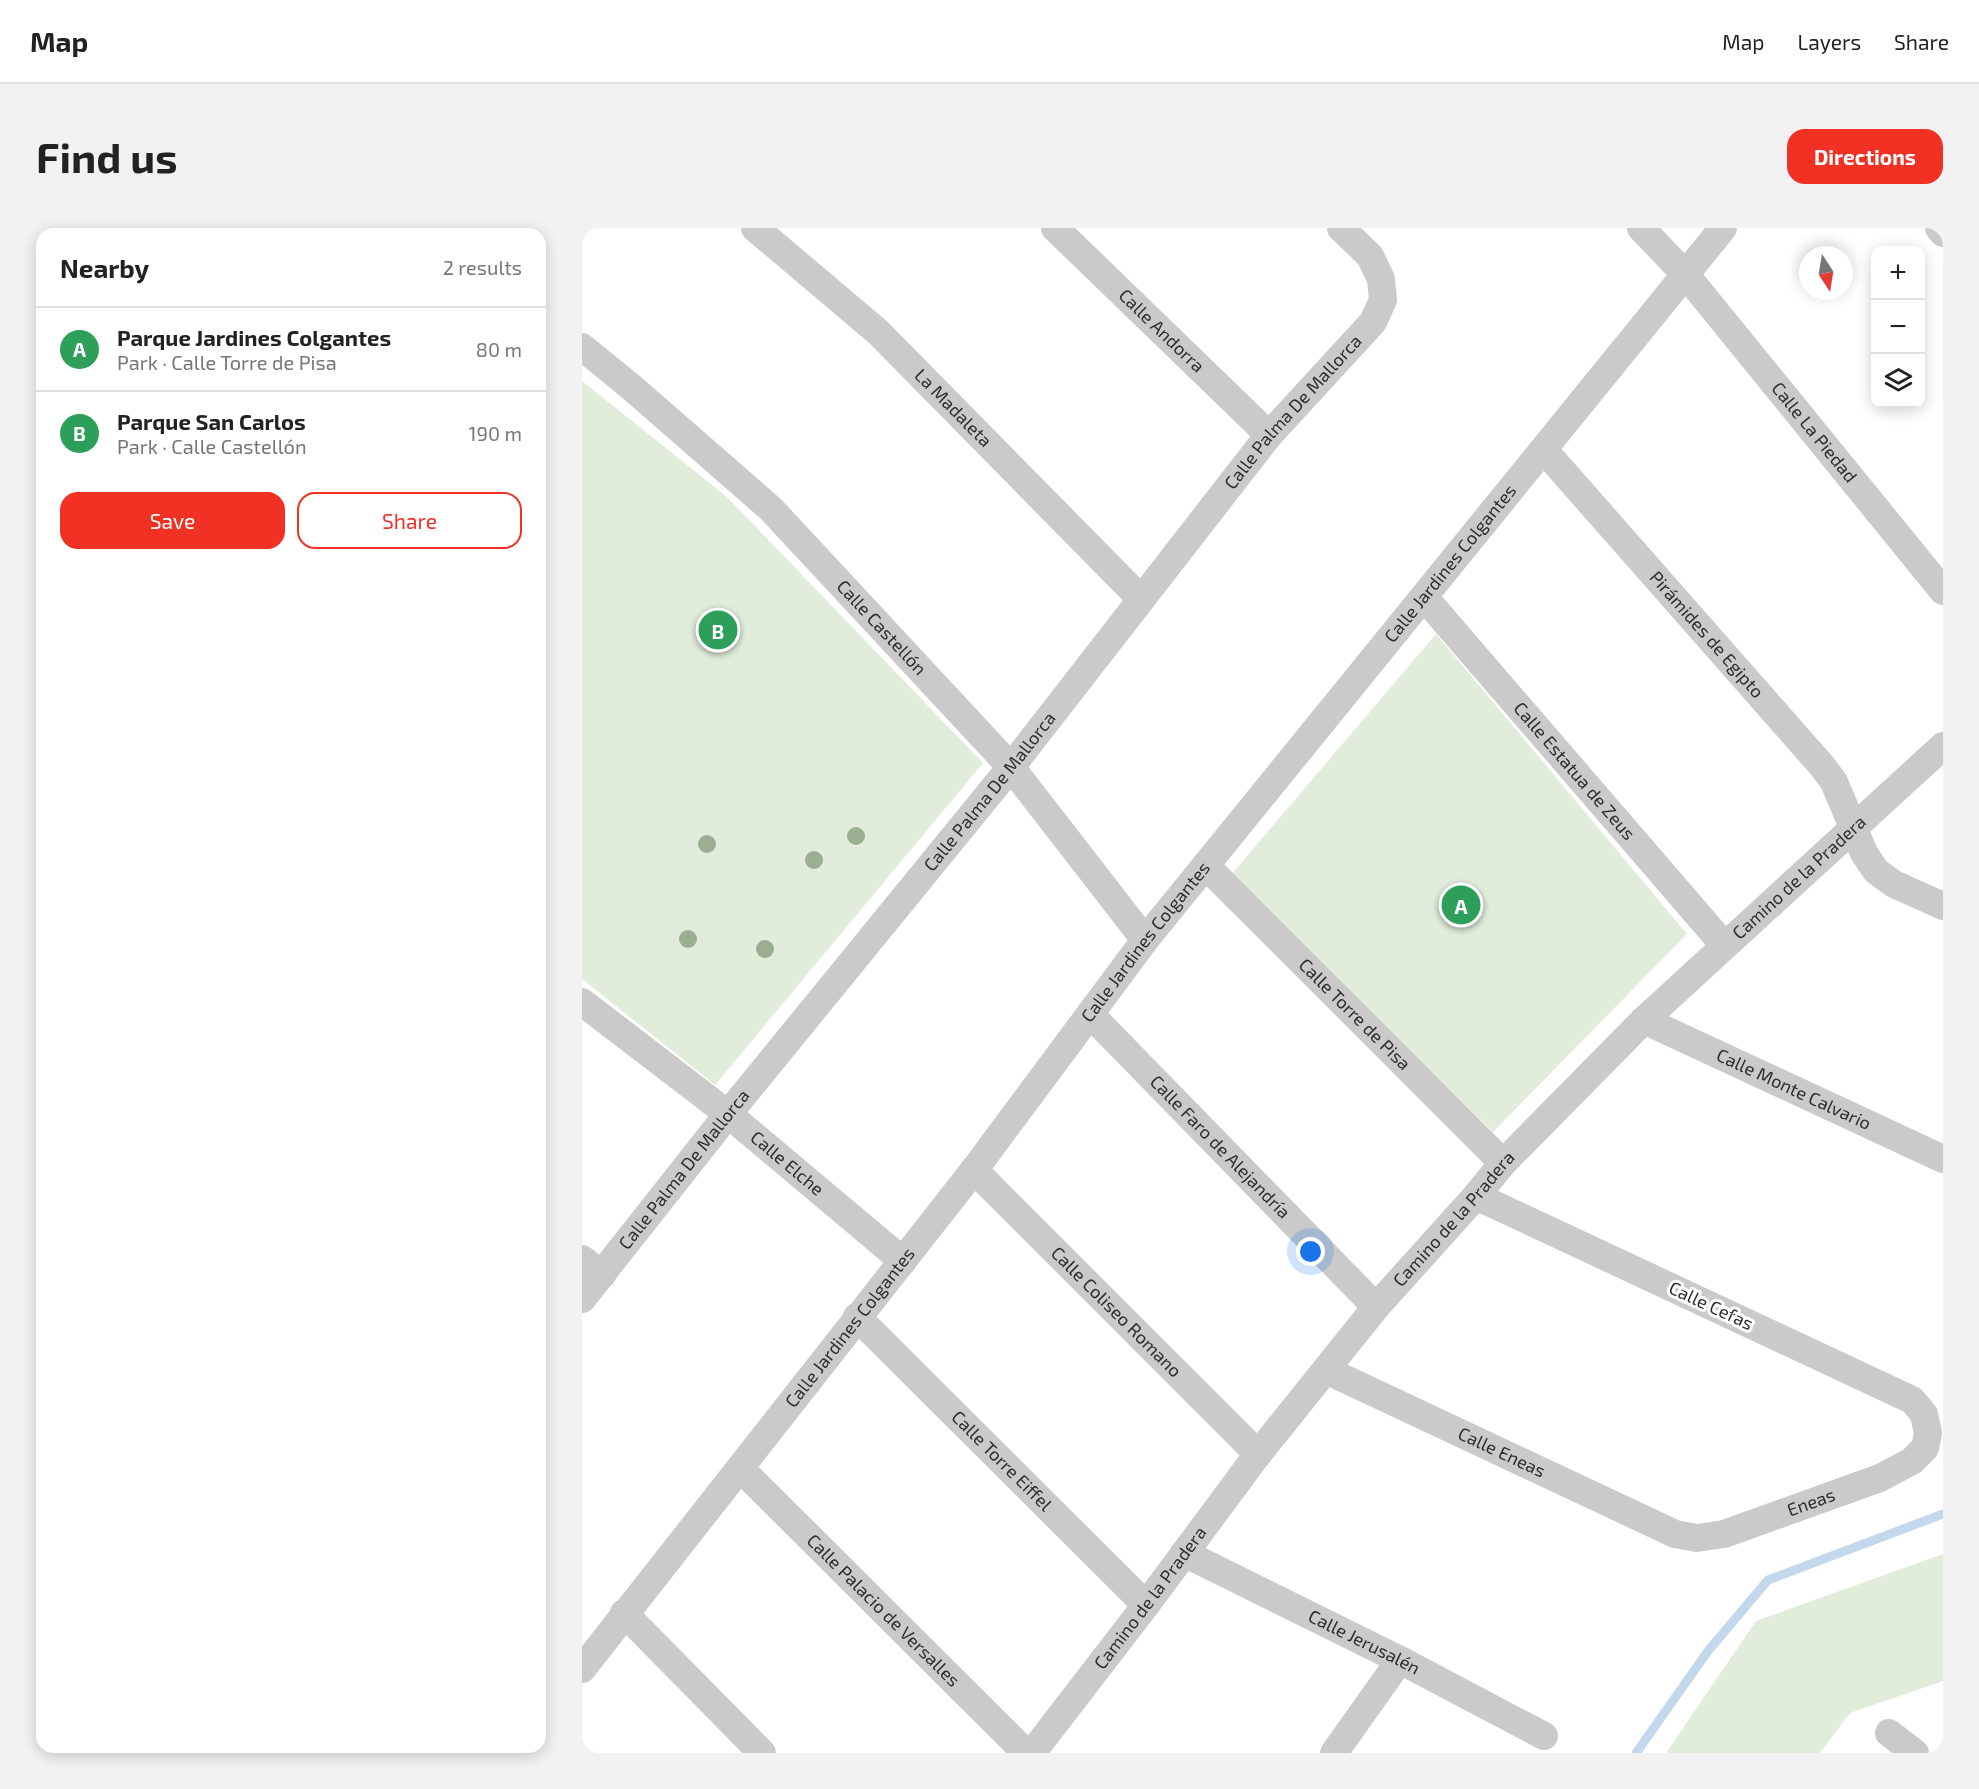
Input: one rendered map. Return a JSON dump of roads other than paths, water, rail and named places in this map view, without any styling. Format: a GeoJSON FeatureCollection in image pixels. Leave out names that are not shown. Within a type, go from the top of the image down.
{"type":"FeatureCollection","features":[{"type":"Feature","properties":{"kind":"street","name":"La Madaleta"},"geometry":{"type":"LineString","coordinates":[[755,228],[878,332],[1141,599]]}},
{"type":"Feature","properties":{"kind":"street","name":"Calle Andorra"},"geometry":{"type":"LineString","coordinates":[[1055,228],[1269,435]]}},
{"type":"Feature","properties":{"kind":"street","name":"Calle Palma De Mallorca"},"geometry":{"type":"LineString","coordinates":[[582,1299],[592,1267],[728,1114],[1011,766],[1269,435],[1373,322],[1383,300],[1381,279],[1370,256],[1341,228]]}},
{"type":"Feature","properties":{"kind":"street","name":"Calle La Piedad"},"geometry":{"type":"LineString","coordinates":[[1641,228],[1686,275],[1943,591]]}},
{"type":"Feature","properties":{"kind":"street","name":"Calle Jardines Colgantes"},"geometry":{"type":"LineString","coordinates":[[582,1669],[974,1170],[1145,940],[1723,228]]}},
{"type":"Feature","properties":{"kind":"street"},"geometry":{"type":"LineString","coordinates":[[1939,228],[1943,233]]}},
{"type":"Feature","properties":{"kind":"street","name":"Calle Castellón"},"geometry":{"type":"LineString","coordinates":[[582,347],[771,509],[1011,766],[1145,940]]}},
{"type":"Feature","properties":{"kind":"street","name":"Pirámides de Egipto"},"geometry":{"type":"LineString","coordinates":[[1544,450],[1823,767],[1834,782],[1864,853],[1876,872],[1894,884],[1943,906]]}},
{"type":"Feature","properties":{"kind":"street","name":"Calle Estatua de Zeus"},"geometry":{"type":"LineString","coordinates":[[1424,597],[1724,945]]}},
{"type":"Feature","properties":{"kind":"street","name":"Camino de la Pradera"},"geometry":{"type":"LineString","coordinates":[[1032,1753],[1258,1454],[1376,1306],[1476,1196],[1503,1162],[1644,1020],[1943,746]]}},
{"type":"Feature","properties":{"kind":"street","name":"Calle Torre de Pisa"},"geometry":{"type":"LineString","coordinates":[[1206,866],[1503,1162]]}},
{"type":"Feature","properties":{"kind":"street","name":"Calle Elche"},"geometry":{"type":"LineString","coordinates":[[582,1002],[728,1114],[903,1261]]}},
{"type":"Feature","properties":{"kind":"street","name":"Calle Faro de Alejandría"},"geometry":{"type":"LineString","coordinates":[[1090,1014],[1376,1306]]}},
{"type":"Feature","properties":{"kind":"street","name":"Calle Monte Calvario"},"geometry":{"type":"LineString","coordinates":[[1644,1020],[1943,1159]]}},
{"type":"Feature","properties":{"kind":"street","name":"Calle Coliseo Romano"},"geometry":{"type":"LineString","coordinates":[[974,1170],[1258,1454]]}},
{"type":"Feature","properties":{"kind":"street","name":"Calle Cefas"},"geometry":{"type":"LineString","coordinates":[[1476,1196],[1912,1400],[1924,1414],[1928,1433]]}},
{"type":"Feature","properties":{"kind":"street","name":"Calle Torre Eiffel"},"geometry":{"type":"LineString","coordinates":[[857,1317],[1146,1605]]}},
{"type":"Feature","properties":{"kind":"street","name":"Calle Eneas"},"geometry":{"type":"LineString","coordinates":[[1326,1370],[1675,1534]]}},
{"type":"Feature","properties":{"kind":"street","name":"Eneas"},"geometry":{"type":"LineString","coordinates":[[1675,1534],[1697,1539],[1724,1534],[1880,1479],[1912,1461],[1925,1448],[1928,1433]]}},
{"type":"Feature","properties":{"kind":"street","name":"Calle Palacio de Versalles"},"geometry":{"type":"LineString","coordinates":[[740,1468],[1026,1753]]}},
{"type":"Feature","properties":{"kind":"street","name":"Calle Jerusalén"},"geometry":{"type":"LineString","coordinates":[[1184,1553],[1400,1660],[1544,1736]]}},
{"type":"Feature","properties":{"kind":"street"},"geometry":{"type":"LineString","coordinates":[[624,1613],[762,1753]]}},
{"type":"Feature","properties":{"kind":"street"},"geometry":{"type":"LineString","coordinates":[[1334,1753],[1400,1660]]}},
{"type":"Feature","properties":{"kind":"street"},"geometry":{"type":"LineString","coordinates":[[1889,1733],[1915,1753]]}},
{"type":"Feature","properties":{"kind":"waterway"},"geometry":{"type":"LineString","coordinates":[[1636,1753],[1708,1651],[1768,1580],[1943,1514]]}},
{"type":"Feature","properties":{"kind":"place","name":"Parque San Carlos"},"geometry":{"type":"Point","coordinates":[718,630]}},
{"type":"Feature","properties":{"kind":"place","name":"Parque Jardines Colgantes"},"geometry":{"type":"Point","coordinates":[1461,905]}}]}
